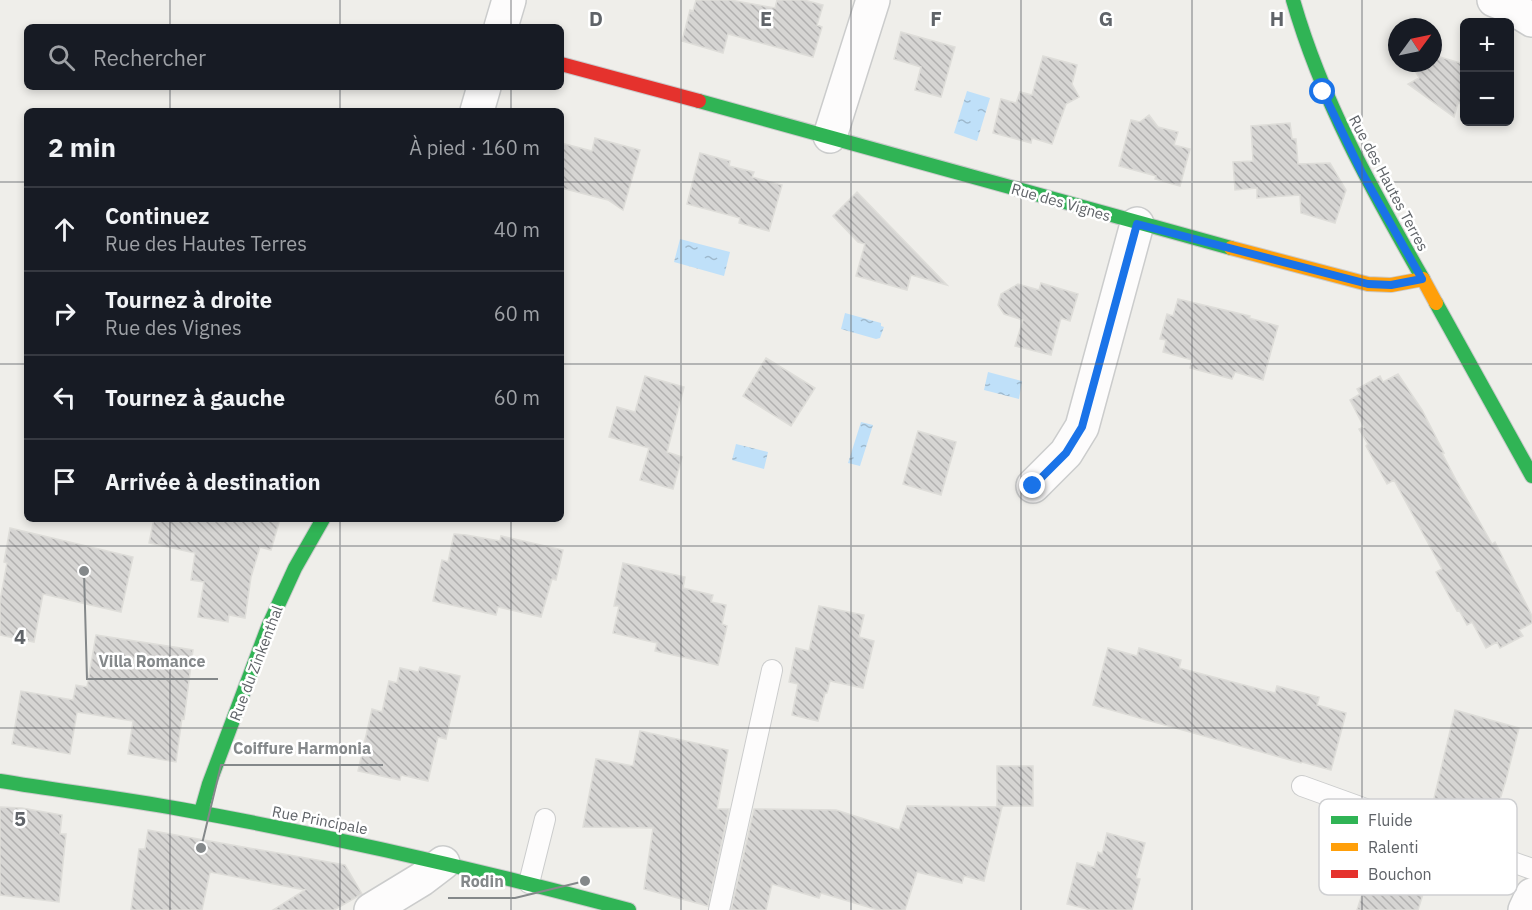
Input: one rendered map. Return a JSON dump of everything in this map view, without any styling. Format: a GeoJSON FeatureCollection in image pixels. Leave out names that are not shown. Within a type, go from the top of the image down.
{"type":"FeatureCollection","features":[{"type":"Feature","properties":{"kind":"street"},"geometry":{"type":"LineString","coordinates":[[502,24],[508,0]]}},
{"type":"Feature","properties":{"kind":"street"},"geometry":{"type":"LineString","coordinates":[[831,136],[873,0]]}},
{"type":"Feature","properties":{"kind":"street","name":"Rue des Hautes Terres"},"geometry":{"type":"LineString","coordinates":[[1293,0],[1300,30],[1323,92],[1362,173],[1422,279]]}},
{"type":"Feature","properties":{"kind":"street"},"geometry":{"type":"LineString","coordinates":[[1494,0],[1532,20]]}},
{"type":"Feature","properties":{"kind":"street","name":"Rue des Vignes"},"geometry":{"type":"LineString","coordinates":[[564,65],[831,136],[1137,224],[1368,284],[1391,285],[1422,279]]}},
{"type":"Feature","properties":{"kind":"street"},"geometry":{"type":"LineString","coordinates":[[478,108],[483,90]]}},
{"type":"Feature","properties":{"kind":"street"},"geometry":{"type":"LineString","coordinates":[[1033,486],[1066,453],[1082,427],[1137,224]]}},
{"type":"Feature","properties":{"kind":"street"},"geometry":{"type":"LineString","coordinates":[[1422,279],[1532,476]]}},
{"type":"Feature","properties":{"kind":"street","name":"Rue du Zinkenthal"},"geometry":{"type":"LineString","coordinates":[[201,812],[209,784],[268,627],[295,568],[321,522]]}},
{"type":"Feature","properties":{"kind":"street","name":"Rue Principale"},"geometry":{"type":"LineString","coordinates":[[0,781],[201,812],[443,863],[629,910]]}},
{"type":"Feature","properties":{"kind":"street"},"geometry":{"type":"LineString","coordinates":[[371,910],[422,879],[443,863]]}},
{"type":"Feature","properties":{"kind":"street"},"geometry":{"type":"LineString","coordinates":[[1525,910],[1532,895]]}},
{"type":"Feature","properties":{"kind":"lane"},"geometry":{"type":"LineString","coordinates":[[719,910],[772,670]]}},
{"type":"Feature","properties":{"kind":"lane"},"geometry":{"type":"LineString","coordinates":[[1302,786],[1338,799]]}},
{"type":"Feature","properties":{"kind":"lane"},"geometry":{"type":"LineString","coordinates":[[529,883],[545,819]]}},
{"type":"Feature","properties":{"kind":"lane"},"geometry":{"type":"LineString","coordinates":[[1517,864],[1532,869]]}},
{"type":"Feature","properties":{"kind":"water"},"geometry":{"type":"Polygon","coordinates":[[[967,91],[990,98],[977,141],[954,133],[967,91]]]}},
{"type":"Feature","properties":{"kind":"water"},"geometry":{"type":"Polygon","coordinates":[[[680,239],[730,252],[724,276],[674,262],[680,239]]]}},
{"type":"Feature","properties":{"kind":"water"},"geometry":{"type":"Polygon","coordinates":[[[845,313],[881,323],[884,327],[880,338],[876,339],[841,329],[845,313]]]}},
{"type":"Feature","properties":{"kind":"water"},"geometry":{"type":"Polygon","coordinates":[[[988,372],[1022,381],[1019,399],[984,390],[988,372]]]}},
{"type":"Feature","properties":{"kind":"water"},"geometry":{"type":"Polygon","coordinates":[[[861,422],[873,425],[860,466],[848,463],[861,422]]]}},
{"type":"Feature","properties":{"kind":"water"},"geometry":{"type":"Polygon","coordinates":[[[736,444],[768,452],[764,469],[732,460],[736,444]]]}},
{"type":"Feature","properties":{"kind":"building"},"geometry":{"type":"Polygon","coordinates":[[[696,0],[730,0],[775,8],[777,0],[804,0],[823,5],[817,25],[822,27],[813,57],[728,34],[723,53],[682,41],[690,10],[693,11],[696,0]]]}},
{"type":"Feature","properties":{"kind":"building"},"geometry":{"type":"Polygon","coordinates":[[[901,32],[955,47],[941,97],[915,90],[921,67],[894,59],[901,32]]]}},
{"type":"Feature","properties":{"kind":"building"},"geometry":{"type":"Polygon","coordinates":[[[1043,56],[1077,65],[1072,84],[1079,97],[1066,104],[1052,144],[1032,138],[1031,143],[993,133],[1001,99],[1016,103],[1020,92],[1032,95],[1043,56]]]}},
{"type":"Feature","properties":{"kind":"building"},"geometry":{"type":"Polygon","coordinates":[[[1442,58],[1460,63],[1460,104],[1458,103],[1454,117],[1408,84],[1419,78],[1416,72],[1442,72],[1442,58]]]}},
{"type":"Feature","properties":{"kind":"building"},"geometry":{"type":"Polygon","coordinates":[[[1149,115],[1158,127],[1178,132],[1174,145],[1190,149],[1180,186],[1155,179],[1156,176],[1119,166],[1131,120],[1140,122],[1149,115]]]}},
{"type":"Feature","properties":{"kind":"building"},"geometry":{"type":"Polygon","coordinates":[[[1290,123],[1292,139],[1296,139],[1298,164],[1330,163],[1346,190],[1335,223],[1301,213],[1300,195],[1257,198],[1257,188],[1235,190],[1233,162],[1253,161],[1251,126],[1290,123]]]}},
{"type":"Feature","properties":{"kind":"building"},"geometry":{"type":"Polygon","coordinates":[[[595,138],[640,150],[623,210],[608,200],[564,189],[564,144],[592,151],[595,138]]]}},
{"type":"Feature","properties":{"kind":"building"},"geometry":{"type":"Polygon","coordinates":[[[700,153],[730,161],[729,166],[754,172],[752,177],[782,185],[769,231],[739,223],[740,218],[687,204],[700,153]]]}},
{"type":"Feature","properties":{"kind":"building"},"geometry":{"type":"Polygon","coordinates":[[[857,192],[947,285],[911,275],[907,290],[856,276],[865,244],[858,242],[833,216],[857,192]]]}},
{"type":"Feature","properties":{"kind":"building"},"geometry":{"type":"Polygon","coordinates":[[[1041,283],[1078,294],[1070,321],[1061,318],[1051,355],[1015,346],[1023,320],[1004,314],[998,305],[1001,294],[1018,284],[1039,290],[1041,283]]]}},
{"type":"Feature","properties":{"kind":"building"},"geometry":{"type":"Polygon","coordinates":[[[1178,299],[1250,316],[1249,318],[1278,326],[1263,380],[1235,372],[1232,379],[1190,368],[1192,360],[1163,352],[1166,340],[1160,339],[1167,314],[1173,316],[1178,299]]]}},
{"type":"Feature","properties":{"kind":"building"},"geometry":{"type":"Polygon","coordinates":[[[766,358],[815,388],[791,426],[743,396],[766,358]]]}},
{"type":"Feature","properties":{"kind":"building"},"geometry":{"type":"Polygon","coordinates":[[[1398,374],[1422,410],[1456,480],[1492,544],[1495,542],[1532,616],[1532,623],[1519,630],[1523,636],[1500,648],[1497,642],[1486,648],[1472,622],[1467,625],[1459,610],[1457,611],[1436,572],[1442,569],[1394,480],[1387,484],[1359,429],[1364,427],[1350,400],[1360,394],[1357,389],[1380,376],[1383,382],[1398,374]]]}},
{"type":"Feature","properties":{"kind":"building"},"geometry":{"type":"Polygon","coordinates":[[[645,376],[684,387],[667,452],[682,457],[673,489],[640,480],[649,448],[609,437],[617,407],[635,412],[645,376]]]}},
{"type":"Feature","properties":{"kind":"building"},"geometry":{"type":"Polygon","coordinates":[[[918,431],[956,442],[941,495],[903,484],[918,431]]]}},
{"type":"Feature","properties":{"kind":"building"},"geometry":{"type":"Polygon","coordinates":[[[153,522],[279,522],[271,550],[260,547],[251,577],[245,618],[229,615],[228,622],[198,617],[204,582],[191,580],[195,553],[149,543],[153,522]]]}},
{"type":"Feature","properties":{"kind":"building"},"geometry":{"type":"Polygon","coordinates":[[[10,528],[133,557],[121,612],[43,594],[34,642],[0,635],[0,601],[10,528]]]}},
{"type":"Feature","properties":{"kind":"building"},"geometry":{"type":"Polygon","coordinates":[[[454,534],[500,541],[501,536],[563,550],[556,580],[552,579],[541,617],[498,607],[496,615],[433,601],[442,560],[448,562],[454,534]]]}},
{"type":"Feature","properties":{"kind":"building"},"geometry":{"type":"Polygon","coordinates":[[[623,563],[685,577],[683,588],[713,595],[711,602],[726,605],[722,624],[727,626],[718,665],[655,651],[657,643],[613,633],[619,606],[614,606],[623,563]]]}},
{"type":"Feature","properties":{"kind":"building"},"geometry":{"type":"Polygon","coordinates":[[[819,606],[864,615],[859,637],[874,641],[863,688],[830,681],[818,721],[792,715],[798,684],[789,682],[796,648],[809,651],[819,606]]]}},
{"type":"Feature","properties":{"kind":"building"},"geometry":{"type":"Polygon","coordinates":[[[96,635],[193,650],[176,762],[128,754],[133,721],[77,712],[70,754],[12,744],[21,691],[73,700],[76,685],[87,687],[96,635]]]}},
{"type":"Feature","properties":{"kind":"building"},"geometry":{"type":"Polygon","coordinates":[[[1108,648],[1137,656],[1139,648],[1181,660],[1179,668],[1275,693],[1277,686],[1319,697],[1317,705],[1346,713],[1331,770],[1093,705],[1108,648]]]}},
{"type":"Feature","properties":{"kind":"building"},"geometry":{"type":"Polygon","coordinates":[[[420,667],[460,676],[446,739],[438,737],[428,781],[401,775],[400,780],[358,771],[372,709],[382,712],[389,681],[397,683],[400,668],[418,672],[420,667]]]}},
{"type":"Feature","properties":{"kind":"building"},"geometry":{"type":"Polygon","coordinates":[[[1455,710],[1519,728],[1500,799],[1434,799],[1455,710]]]}},
{"type":"Feature","properties":{"kind":"building"},"geometry":{"type":"Polygon","coordinates":[[[640,731],[728,750],[717,809],[729,809],[708,906],[644,889],[653,828],[583,827],[596,759],[633,766],[640,731]]]}},
{"type":"Feature","properties":{"kind":"building"},"geometry":{"type":"Polygon","coordinates":[[[997,766],[1033,766],[1033,806],[997,806],[997,766]]]}},
{"type":"Feature","properties":{"kind":"building"},"geometry":{"type":"Polygon","coordinates":[[[907,806],[1002,807],[984,881],[964,876],[962,883],[917,872],[905,910],[878,910],[821,893],[819,898],[772,884],[766,910],[731,910],[754,809],[836,810],[899,830],[907,806]]]}},
{"type":"Feature","properties":{"kind":"building"},"geometry":{"type":"Polygon","coordinates":[[[0,807],[22,808],[62,815],[60,834],[66,834],[59,902],[0,895],[0,807]]]}},
{"type":"Feature","properties":{"kind":"building"},"geometry":{"type":"Polygon","coordinates":[[[148,830],[345,865],[362,894],[334,910],[273,910],[305,890],[210,872],[202,910],[131,910],[139,849],[145,849],[148,830]]]}},
{"type":"Feature","properties":{"kind":"building"},"geometry":{"type":"Polygon","coordinates":[[[1107,833],[1145,843],[1136,878],[1140,879],[1132,910],[1091,910],[1067,904],[1077,863],[1094,867],[1098,852],[1102,854],[1107,833]]]}},
{"type":"Feature","properties":{"kind":"building"},"geometry":{"type":"Polygon","coordinates":[[[1362,895],[1423,895],[1418,910],[1357,910],[1362,895]]]}},
{"type":"Feature","properties":{"kind":"traffic: fast"},"geometry":{"type":"LineString","coordinates":[[1293,0],[1333,109],[1423,279]]}},
{"type":"Feature","properties":{"kind":"traffic: fast"},"geometry":{"type":"LineString","coordinates":[[699,101],[1231,248]]}},
{"type":"Feature","properties":{"kind":"traffic: fast"},"geometry":{"type":"LineString","coordinates":[[1436,303],[1532,476]]}},
{"type":"Feature","properties":{"kind":"traffic: fast"},"geometry":{"type":"LineString","coordinates":[[201,812],[209,784],[268,627],[295,568],[321,522]]}},
{"type":"Feature","properties":{"kind":"traffic: fast"},"geometry":{"type":"LineString","coordinates":[[0,781],[237,819],[462,868],[629,910]]}},
{"type":"Feature","properties":{"kind":"traffic: slow"},"geometry":{"type":"LineString","coordinates":[[1231,248],[1368,284],[1391,285],[1423,279],[1436,303]]}},
{"type":"Feature","properties":{"kind":"traffic: jam"},"geometry":{"type":"LineString","coordinates":[[564,65],[699,101]]}},
{"type":"Feature","properties":{"kind":"place","name":"Villa Romance"},"geometry":{"type":"Point","coordinates":[84,571]}},
{"type":"Feature","properties":{"kind":"place","name":"Coiffure Harmonia"},"geometry":{"type":"Point","coordinates":[201,848]}},
{"type":"Feature","properties":{"kind":"place","name":"Rodin"},"geometry":{"type":"Point","coordinates":[585,881]}},
{"type":"Feature","properties":{"kind":"route"},"geometry":{"type":"LineString","coordinates":[[1033,486],[1066,453],[1082,427],[1137,224],[1368,284],[1391,285],[1422,279],[1362,173],[1323,92]]}}]}
